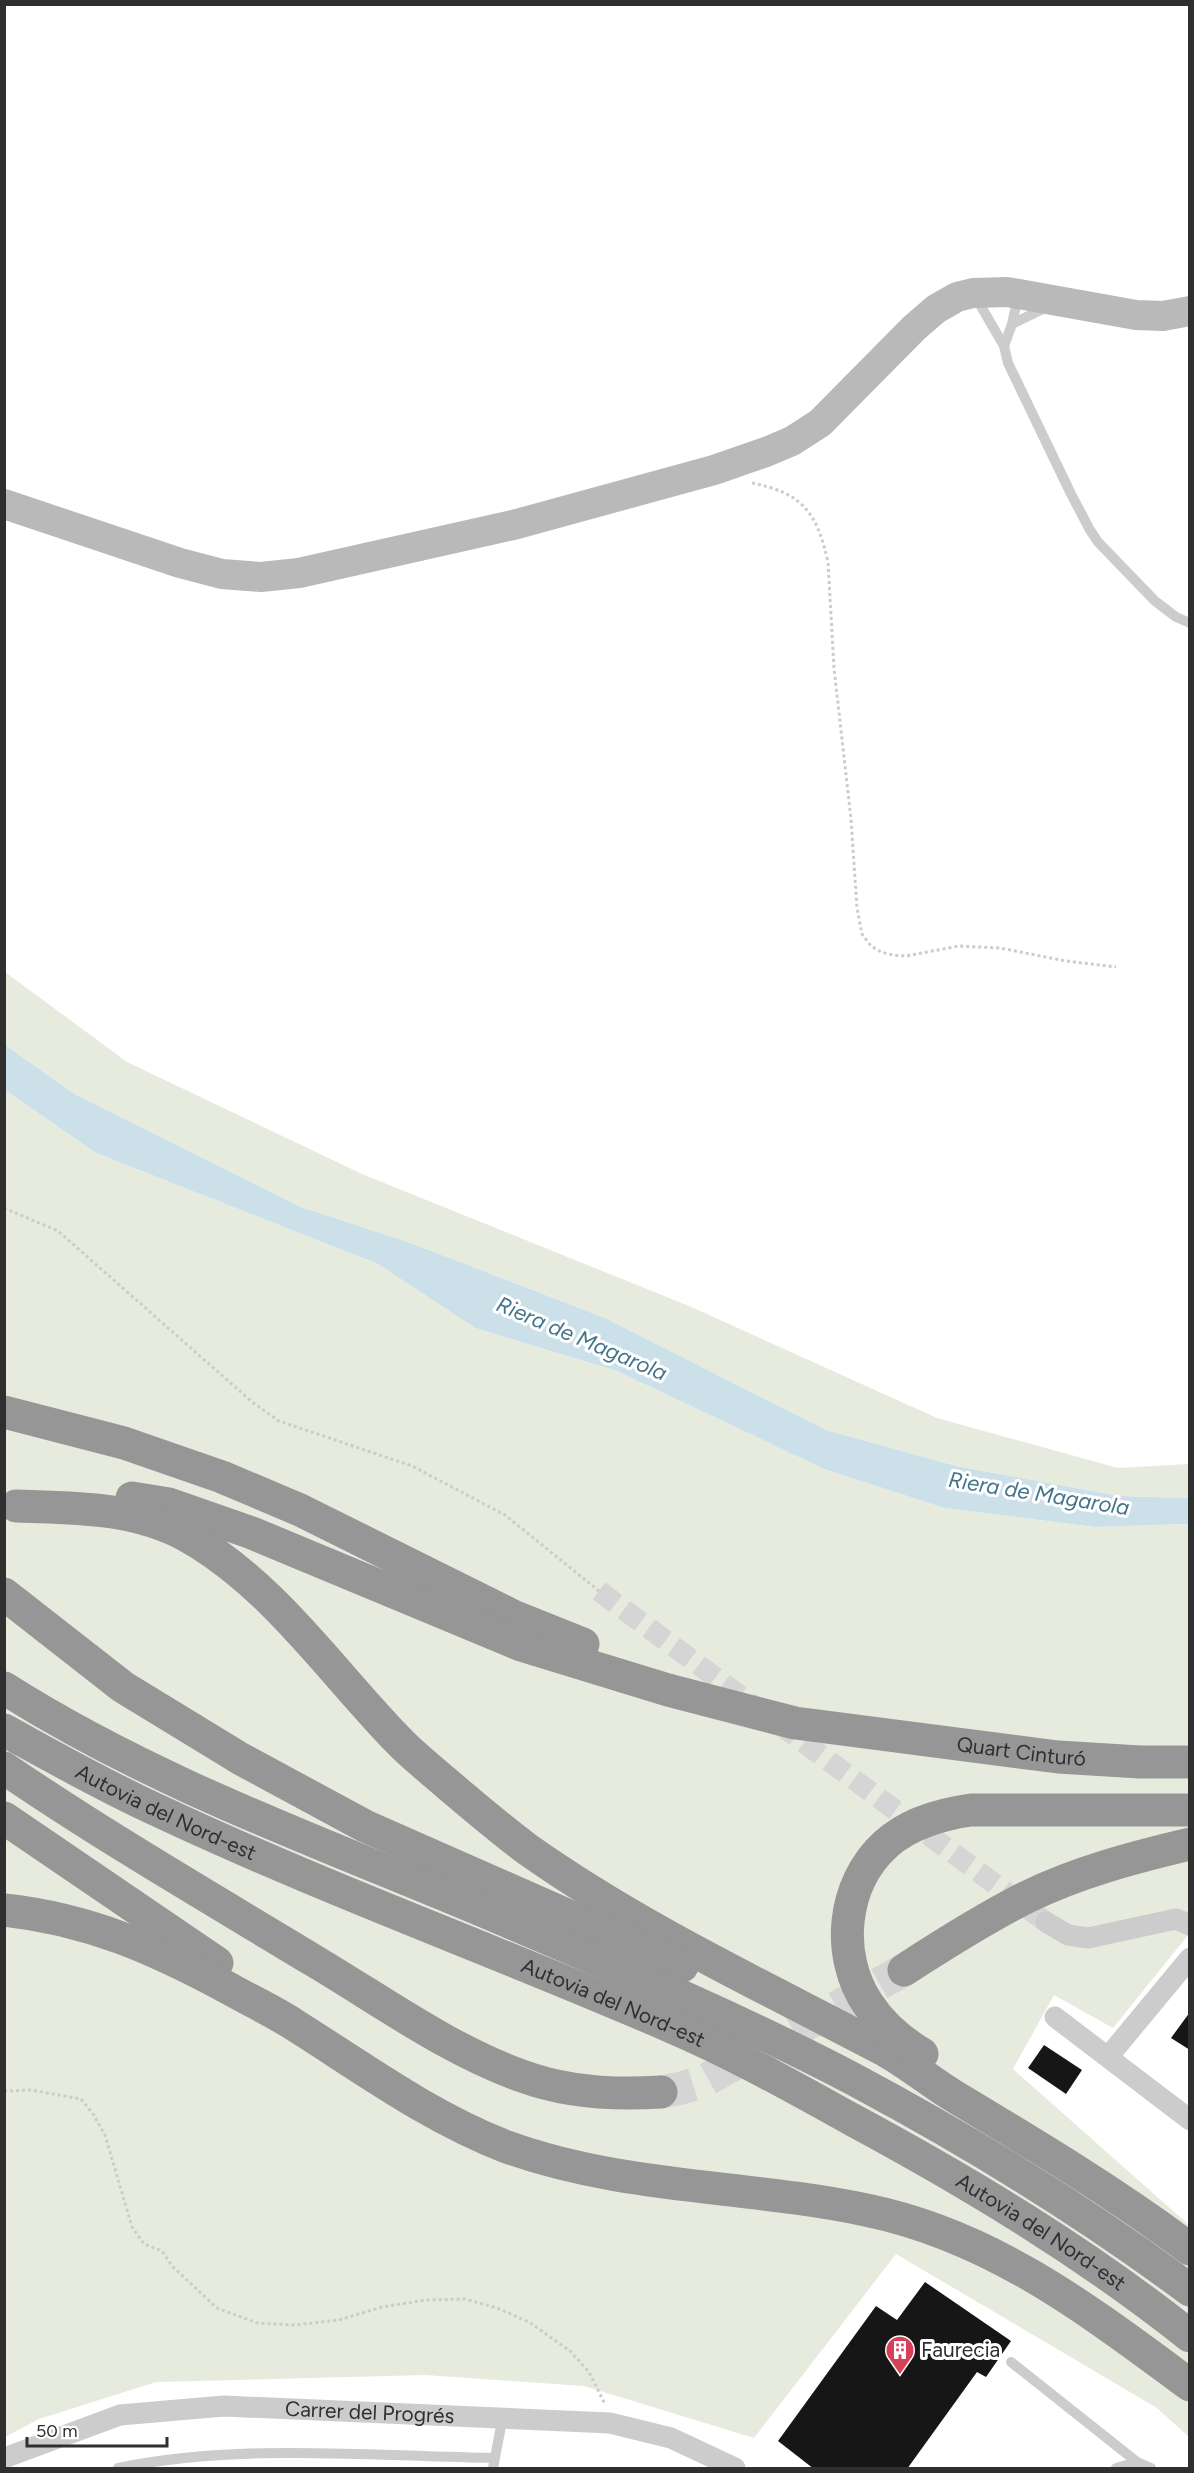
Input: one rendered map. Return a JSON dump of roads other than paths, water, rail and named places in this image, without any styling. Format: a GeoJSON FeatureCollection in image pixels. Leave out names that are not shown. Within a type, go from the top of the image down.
{"type":"FeatureCollection","features":[{"type":"Feature","properties":{"kind":"highway"},"geometry":{"type":"LineString","coordinates":[[4,1412],[124,1443],[222,1477],[300,1510],[513,1616],[624,1661],[854,1730]]}},
{"type":"Feature","properties":{"kind":"highway"},"geometry":{"type":"LineString","coordinates":[[10,1508],[53,1496],[82,1494],[107,1494],[169,1504],[252,1533],[521,1645],[668,1690],[795,1723],[854,1730]]}},
{"type":"Feature","properties":{"kind":"highway"},"geometry":{"type":"LineString","coordinates":[[10,1508],[71,1507],[116,1512],[161,1525],[187,1536],[225,1561],[250,1582],[297,1629],[399,1742],[480,1812],[526,1848],[592,1893],[712,1962],[891,2054],[930,2082],[1078,2171],[1133,2207],[1190,2249]]}},
{"type":"Feature","properties":{"kind":"highway"},"geometry":{"type":"LineString","coordinates":[[4,1594],[123,1687],[241,1759],[365,1826],[794,2016],[930,2082]]}},
{"type":"Feature","properties":{"kind":"highway","name":"Autovia del Nord-est"},"geometry":{"type":"LineString","coordinates":[[4,1688],[171,1780],[514,1923],[725,2017],[853,2079],[986,2153],[1147,2258],[1190,2290]]}},
{"type":"Feature","properties":{"kind":"highway","name":"Autovia del Nord-est"},"geometry":{"type":"LineString","coordinates":[[4,1730],[157,1811],[319,1882],[676,2028],[815,2099],[950,2172],[1041,2229],[1131,2290],[1190,2336]]}},
{"type":"Feature","properties":{"kind":"highway","name":"Quart Cinturó"},"geometry":{"type":"LineString","coordinates":[[854,1730],[934,1743],[1058,1757],[1140,1762],[1190,1762]]}},
{"type":"Feature","properties":{"kind":"highway"},"geometry":{"type":"LineString","coordinates":[[4,1768],[153,1863],[469,2052],[525,2078],[616,2093],[661,2092]]}},
{"type":"Feature","properties":{"kind":"highway"},"geometry":{"type":"LineString","coordinates":[[1078,2171],[1050,2136],[897,2037],[868,2004],[849,1961],[847,1923],[853,1895],[865,1869],[887,1843],[923,1823],[954,1812],[971,1810],[1190,1810]]}},
{"type":"Feature","properties":{"kind":"highway"},"geometry":{"type":"LineString","coordinates":[[4,1818],[241,1981],[291,2022],[368,2074],[449,2121],[509,2147],[586,2168],[868,2210],[951,2235],[1012,2263],[1055,2289],[1190,2385]]}},
{"type":"Feature","properties":{"kind":"highway"},"geometry":{"type":"LineString","coordinates":[[904,1970],[958,1935],[1029,1896],[1111,1866],[1190,1844]]}},
{"type":"Feature","properties":{"kind":"highway"},"geometry":{"type":"LineString","coordinates":[[4,1910],[59,1918],[136,1942],[199,1972],[291,2022]]}},
{"type":"Feature","properties":{"kind":"main road"},"geometry":{"type":"LineString","coordinates":[[4,504],[201,569],[222,574],[281,576],[434,544],[714,470],[792,441],[820,423],[880,360],[936,309],[957,297],[973,293],[1018,294],[1136,315],[1163,316],[1190,311]]}},
{"type":"Feature","properties":{"kind":"street"},"geometry":{"type":"LineString","coordinates":[[1046,1922],[1068,1935],[1088,1938],[1176,1919],[1190,1925]]}},
{"type":"Feature","properties":{"kind":"street"},"geometry":{"type":"LineString","coordinates":[[1108,2057],[1190,1958]]}},
{"type":"Feature","properties":{"kind":"street"},"geometry":{"type":"LineString","coordinates":[[1055,2017],[1190,2120]]}},
{"type":"Feature","properties":{"kind":"street","name":"Carrer del Progrés"},"geometry":{"type":"LineString","coordinates":[[4,2458],[120,2415],[224,2406],[610,2422],[670,2438],[735,2469]]}},
{"type":"Feature","properties":{"kind":"lane"},"geometry":{"type":"LineString","coordinates":[[973,293],[1004,345],[1008,363],[1090,530],[1098,542],[1155,601],[1176,617],[1190,623]]}},
{"type":"Feature","properties":{"kind":"lane"},"geometry":{"type":"LineString","coordinates":[[1004,345],[1012,324],[1018,294]]}},
{"type":"Feature","properties":{"kind":"lane"},"geometry":{"type":"LineString","coordinates":[[1012,324],[1042,309],[1065,301]]}},
{"type":"Feature","properties":{"kind":"lane"},"geometry":{"type":"LineString","coordinates":[[1011,2362],[1137,2462],[1150,2469]]}},
{"type":"Feature","properties":{"kind":"lane"},"geometry":{"type":"LineString","coordinates":[[118,2469],[163,2459],[246,2453],[494,2464],[503,2416]]}},
{"type":"Feature","properties":{"kind":"lane"},"geometry":{"type":"LineString","coordinates":[[1116,2469],[1137,2462]]}},
{"type":"Feature","properties":{"kind":"water","name":"Riera de Magarola"},"geometry":{"type":"Polygon","coordinates":[[[5,1045],[76,1095],[301,1207],[408,1242],[605,1318],[826,1430],[956,1466],[1120,1496],[1189,1498],[1189,1524],[1094,1527],[944,1508],[824,1469],[617,1371],[475,1328],[378,1264],[96,1153],[5,1090],[5,1045]]]}},
{"type":"Feature","properties":{"kind":"tunnel"},"geometry":{"type":"LineString","coordinates":[[599,1591],[754,1706]]}},
{"type":"Feature","properties":{"kind":"tunnel"},"geometry":{"type":"LineString","coordinates":[[779,1724],[1046,1922]]}},
{"type":"Feature","properties":{"kind":"tunnel"},"geometry":{"type":"LineString","coordinates":[[661,2092],[704,2081],[904,1970]]}},
{"type":"Feature","properties":{"kind":"place","name":"Faurecia"},"geometry":{"type":"Point","coordinates":[900,2376]}}]}
